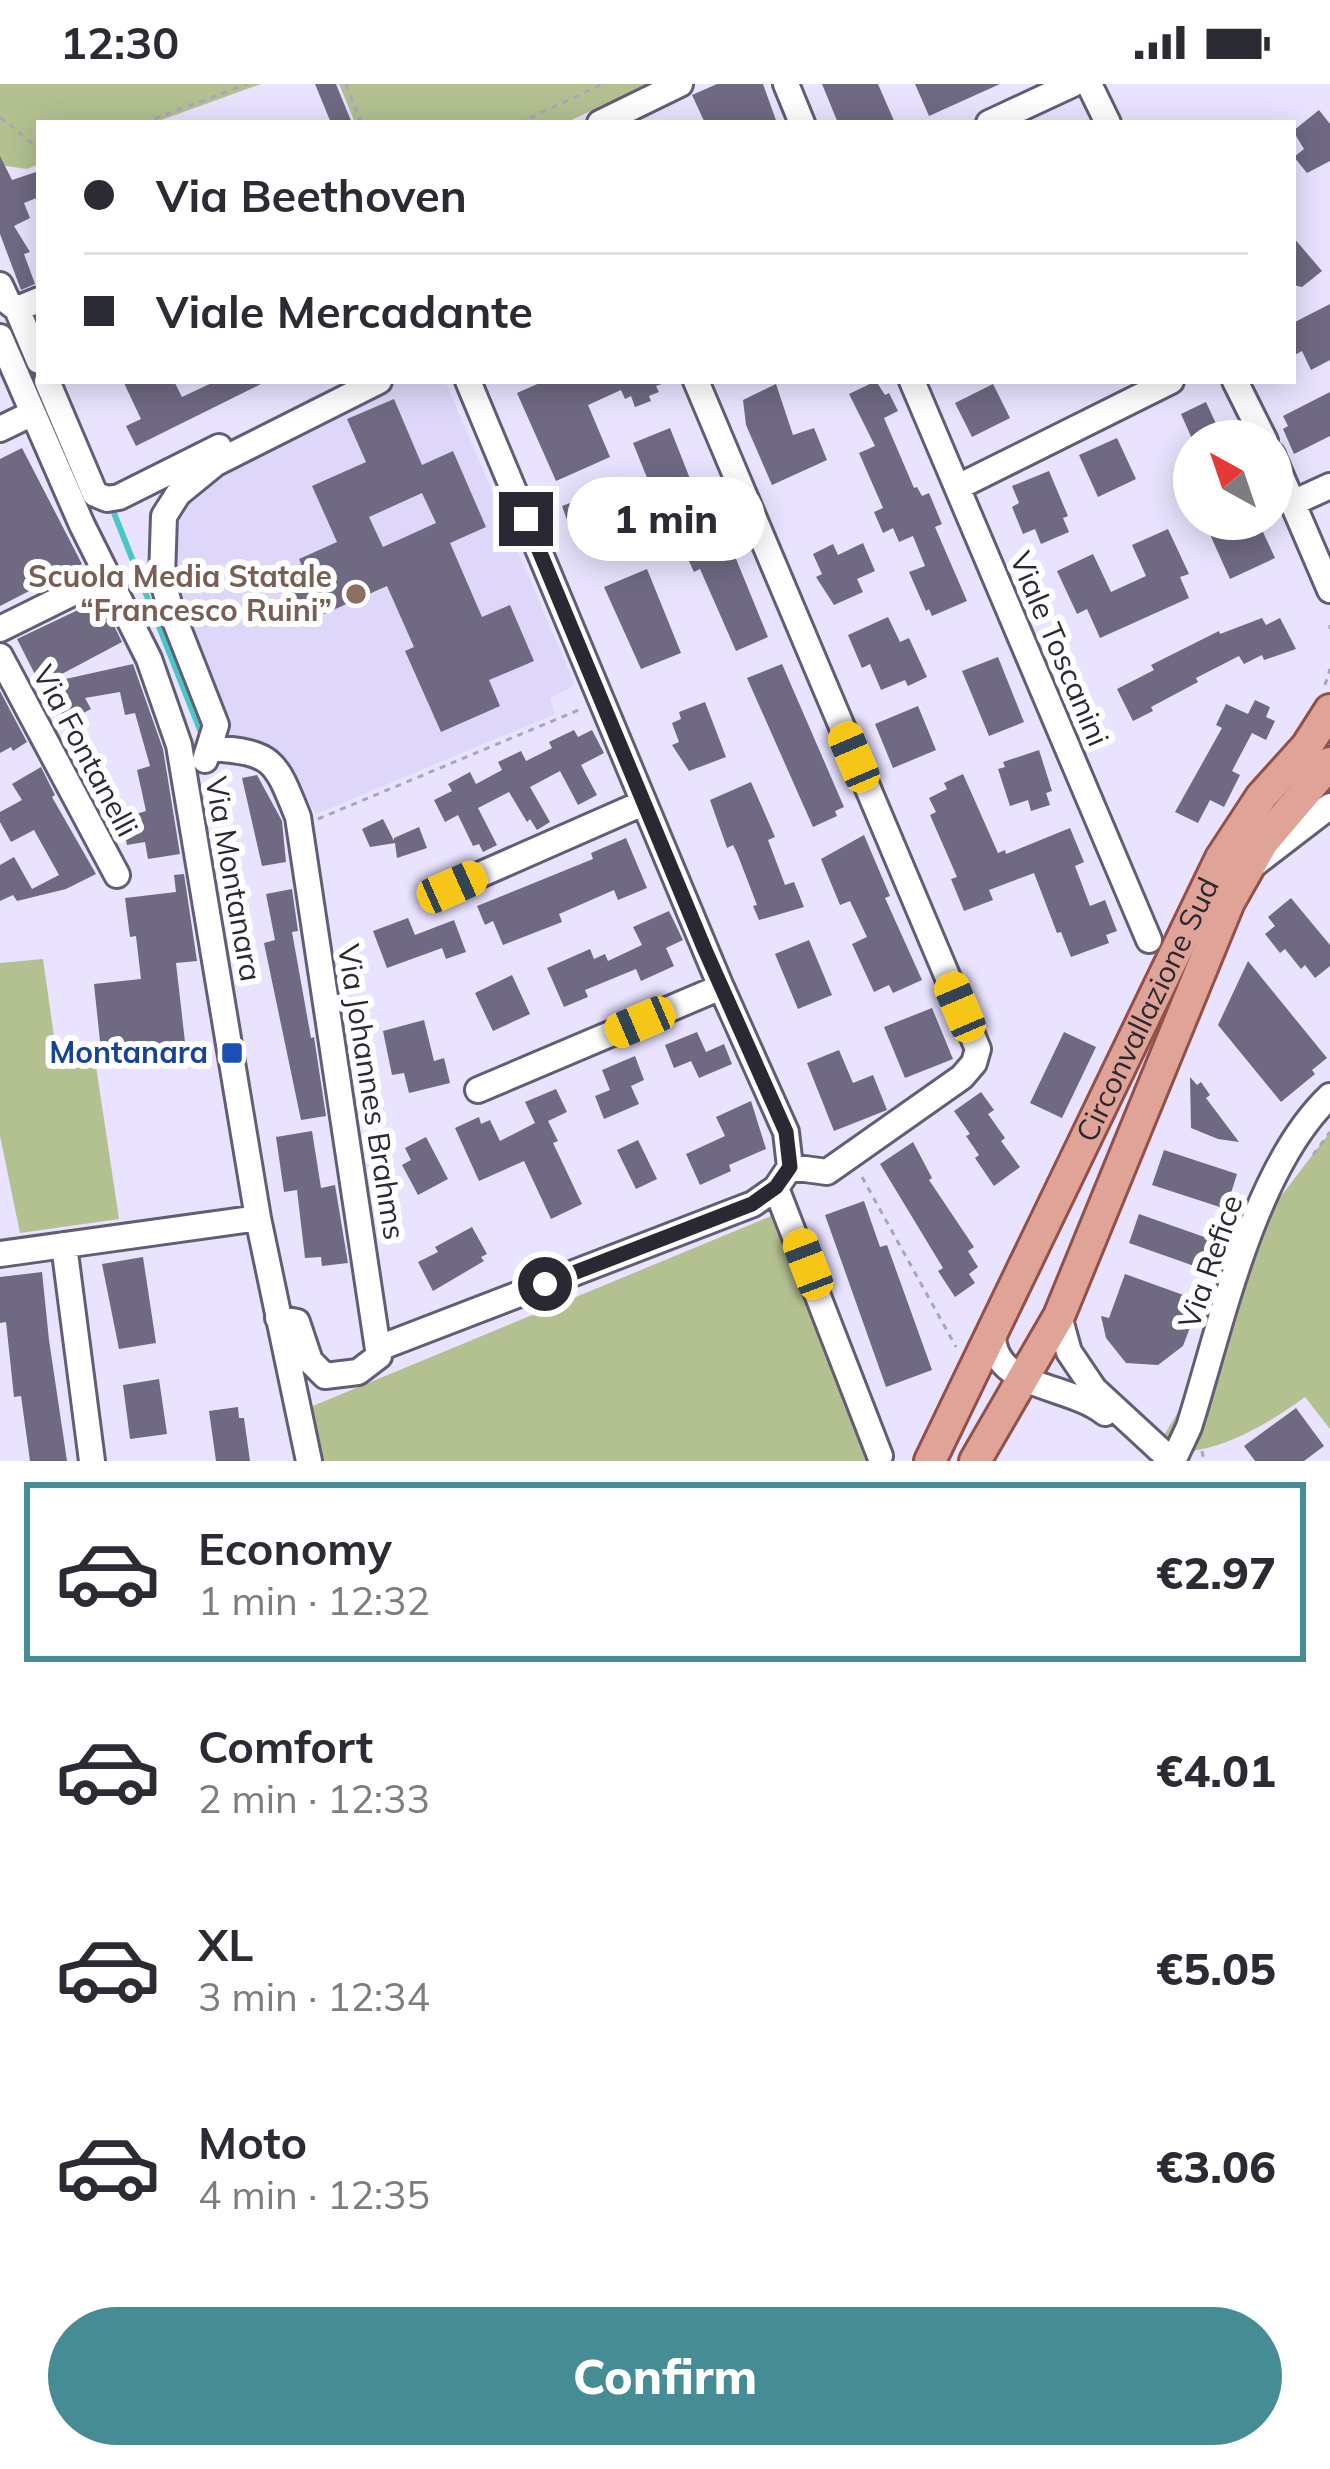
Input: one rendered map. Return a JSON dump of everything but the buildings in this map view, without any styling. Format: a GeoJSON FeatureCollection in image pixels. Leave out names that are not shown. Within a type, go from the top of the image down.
{"type":"FeatureCollection","features":[{"type":"Feature","properties":{"kind":"main road","name":"Circonvallazione Sud"},"geometry":{"type":"LineString","coordinates":[[930,1461],[1221,858],[1261,797],[1307,746],[1330,710]]}},
{"type":"Feature","properties":{"kind":"main road","name":"Circonvallazione Sud"},"geometry":{"type":"LineString","coordinates":[[975,1461],[1059,1316],[1245,872],[1263,842],[1330,763]]}},
{"type":"Feature","properties":{"kind":"street"},"geometry":{"type":"LineString","coordinates":[[606,120],[680,84]]}},
{"type":"Feature","properties":{"kind":"street"},"geometry":{"type":"LineString","coordinates":[[786,84],[801,120]]}},
{"type":"Feature","properties":{"kind":"street"},"geometry":{"type":"LineString","coordinates":[[995,120],[1073,84]]}},
{"type":"Feature","properties":{"kind":"street"},"geometry":{"type":"LineString","coordinates":[[1089,84],[1107,120]]}},
{"type":"Feature","properties":{"kind":"street"},"geometry":{"type":"LineString","coordinates":[[0,285],[8,302],[28,305],[36,346]]}},
{"type":"Feature","properties":{"kind":"street","name":"Via Montanara"},"geometry":{"type":"LineString","coordinates":[[2,348],[148,659],[178,745],[257,1218],[309,1461]]}},
{"type":"Feature","properties":{"kind":"street"},"geometry":{"type":"LineString","coordinates":[[48,384],[95,494],[107,499],[244,434],[260,438]]}},
{"type":"Feature","properties":{"kind":"street"},"geometry":{"type":"LineString","coordinates":[[188,788],[212,748],[216,725],[162,577],[164,516],[178,494],[216,463],[373,384]]}},
{"type":"Feature","properties":{"kind":"street"},"geometry":{"type":"LineString","coordinates":[[469,384],[786,1132],[783,1177],[880,1456]]}},
{"type":"Feature","properties":{"kind":"street"},"geometry":{"type":"LineString","coordinates":[[278,1318],[297,1322],[310,1361],[325,1376],[365,1369],[379,1356],[380,1348],[752,1204],[783,1177],[827,1172],[962,1077],[974,1063],[978,1049],[697,384]]}},
{"type":"Feature","properties":{"kind":"street","name":"Viale Toscanini"},"geometry":{"type":"LineString","coordinates":[[913,384],[1149,940]]}},
{"type":"Feature","properties":{"kind":"street"},"geometry":{"type":"LineString","coordinates":[[958,487],[1165,384]]}},
{"type":"Feature","properties":{"kind":"street"},"geometry":{"type":"LineString","coordinates":[[1236,384],[1254,420]]}},
{"type":"Feature","properties":{"kind":"street"},"geometry":{"type":"LineString","coordinates":[[0,429],[33,413]]}},
{"type":"Feature","properties":{"kind":"street"},"geometry":{"type":"LineString","coordinates":[[1295,502],[1330,486]]}},
{"type":"Feature","properties":{"kind":"street"},"geometry":{"type":"LineString","coordinates":[[1293,498],[1328,581]]}},
{"type":"Feature","properties":{"kind":"street"},"geometry":{"type":"LineString","coordinates":[[0,629],[107,576]]}},
{"type":"Feature","properties":{"kind":"street","name":"Via Fontanelli"},"geometry":{"type":"LineString","coordinates":[[0,656],[117,875]]}},
{"type":"Feature","properties":{"kind":"street","name":"Via Johannes Brahms"},"geometry":{"type":"LineString","coordinates":[[212,748],[252,751],[267,760],[280,775],[300,826],[380,1348]]}},
{"type":"Feature","properties":{"kind":"street"},"geometry":{"type":"LineString","coordinates":[[452,887],[643,803]]}},
{"type":"Feature","properties":{"kind":"street"},"geometry":{"type":"LineString","coordinates":[[1245,872],[1330,806]]}},
{"type":"Feature","properties":{"kind":"street"},"geometry":{"type":"LineString","coordinates":[[478,1090],[721,987]]}},
{"type":"Feature","properties":{"kind":"street","name":"Via Refice"},"geometry":{"type":"LineString","coordinates":[[1173,1461],[1189,1427],[1271,1179],[1299,1130],[1330,1096]]}},
{"type":"Feature","properties":{"kind":"street"},"geometry":{"type":"LineString","coordinates":[[0,1254],[257,1218]]}},
{"type":"Feature","properties":{"kind":"street"},"geometry":{"type":"LineString","coordinates":[[64,1246],[92,1461]]}},
{"type":"Feature","properties":{"kind":"street"},"geometry":{"type":"LineString","coordinates":[[1059,1316],[1069,1352],[1094,1389],[1173,1461]]}},
{"type":"Feature","properties":{"kind":"street"},"geometry":{"type":"LineString","coordinates":[[993,1330],[995,1352],[1003,1366],[1025,1379],[1086,1398],[1123,1428],[1133,1427]]}},
{"type":"Feature","properties":{"kind":"path"},"geometry":{"type":"LineString","coordinates":[[151,120],[247,84]]}},
{"type":"Feature","properties":{"kind":"path"},"geometry":{"type":"LineString","coordinates":[[346,84],[361,120]]}},
{"type":"Feature","properties":{"kind":"path"},"geometry":{"type":"LineString","coordinates":[[525,120],[603,84]]}},
{"type":"Feature","properties":{"kind":"path"},"geometry":{"type":"LineString","coordinates":[[0,117],[36,146]]}},
{"type":"Feature","properties":{"kind":"path"},"geometry":{"type":"LineString","coordinates":[[300,826],[602,701]]}},
{"type":"Feature","properties":{"kind":"path"},"geometry":{"type":"LineString","coordinates":[[847,1159],[858,1170],[959,1353],[974,1370]]}},
{"type":"Feature","properties":{"kind":"shaded area","name":"Scuola Media Statale “Francesco Ruini”"},"geometry":{"type":"Polygon","coordinates":[[[392,384],[446,384],[575,685],[550,698],[555,714],[316,814],[268,744],[225,734],[170,574],[173,522],[201,490],[251,457],[392,384]]]}},
{"type":"Feature","properties":{"kind":"green space"},"geometry":{"type":"Polygon","coordinates":[[[0,84],[261,84],[161,120],[36,120],[36,165],[27,169],[0,165],[0,84]]]}},
{"type":"Feature","properties":{"kind":"green space"},"geometry":{"type":"Polygon","coordinates":[[[339,84],[649,84],[571,120],[354,120],[339,84]]]}},
{"type":"Feature","properties":{"kind":"green space"},"geometry":{"type":"Polygon","coordinates":[[[43,959],[58,1065],[96,1066],[119,1219],[20,1233],[0,1136],[0,963],[43,959]]]}},
{"type":"Feature","properties":{"kind":"green space"},"geometry":{"type":"Polygon","coordinates":[[[1330,1132],[1330,1429],[1305,1397],[1234,1439],[1194,1451],[1155,1450],[1195,1384],[1272,1208],[1330,1132]]]}},
{"type":"Feature","properties":{"kind":"green space"},"geometry":{"type":"Polygon","coordinates":[[[781,1212],[875,1461],[321,1461],[308,1408],[781,1212]]]}},
{"type":"Feature","properties":{"kind":"waterway"},"geometry":{"type":"LineString","coordinates":[[112,508],[202,735]]}},
{"type":"Feature","properties":{"kind":"place","name":"Scuola Media Statale “Francesco Ruini”"},"geometry":{"type":"Point","coordinates":[356,594]}},
{"type":"Feature","properties":{"kind":"place","name":"Montanara"},"geometry":{"type":"Point","coordinates":[232,1053]}},
{"type":"Feature","properties":{"kind":"route"},"geometry":{"type":"LineString","coordinates":[[526,519],[790,1149],[786,1177],[752,1204],[545,1284]]}}]}
